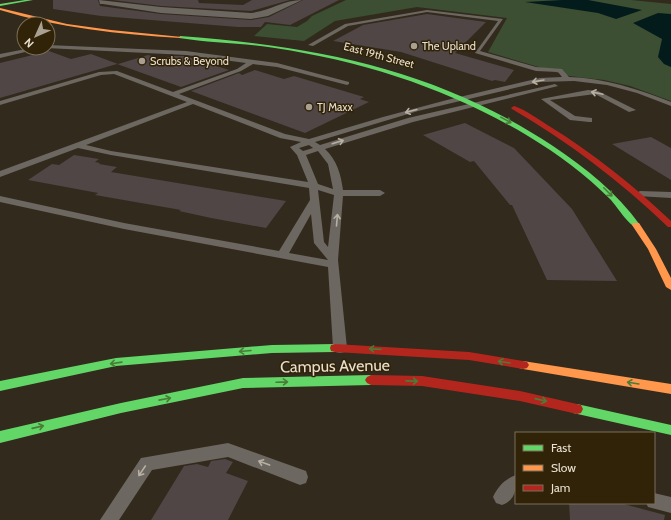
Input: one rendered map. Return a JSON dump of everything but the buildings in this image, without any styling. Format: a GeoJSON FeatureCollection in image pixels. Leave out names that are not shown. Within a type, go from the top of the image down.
{"type":"FeatureCollection","features":[{"type":"Feature","properties":{"kind":"main road"},"geometry":{"type":"LineString","coordinates":[[4,3],[31,0]]}},
{"type":"Feature","properties":{"kind":"main road","name":"East 19th Street"},"geometry":{"type":"LineString","coordinates":[[4,3],[34,13],[80,23],[311,45],[370,56]]}},
{"type":"Feature","properties":{"kind":"main road","name":"East 19th Street"},"geometry":{"type":"LineString","coordinates":[[0,9],[38,20],[94,30],[233,41],[324,53],[404,74],[464,98],[525,131],[578,166],[608,192],[657,256],[671,287]]}},
{"type":"Feature","properties":{"kind":"main road"},"geometry":{"type":"LineString","coordinates":[[468,87],[496,99],[550,128],[600,161],[640,194],[671,225]]}},
{"type":"Feature","properties":{"kind":"main road","name":"Campus Avenue"},"geometry":{"type":"LineString","coordinates":[[0,386],[116,362],[272,349],[340,348],[469,356],[671,389]]}},
{"type":"Feature","properties":{"kind":"main road","name":"Campus Avenue"},"geometry":{"type":"LineString","coordinates":[[0,437],[121,408],[243,383],[345,380],[422,381],[520,396],[671,430]]}},
{"type":"Feature","properties":{"kind":"street"},"geometry":{"type":"LineString","coordinates":[[104,1],[161,10],[259,16],[298,0]]}},
{"type":"Feature","properties":{"kind":"lane"},"geometry":{"type":"LineString","coordinates":[[311,45],[347,25],[427,11],[502,20],[477,52],[536,69],[560,70],[566,78]]}},
{"type":"Feature","properties":{"kind":"lane"},"geometry":{"type":"LineString","coordinates":[[56,47],[186,53],[277,65],[347,82]]}},
{"type":"Feature","properties":{"kind":"lane"},"geometry":{"type":"LineString","coordinates":[[0,56],[16,53]]}},
{"type":"Feature","properties":{"kind":"lane"},"geometry":{"type":"LineString","coordinates":[[173,94],[239,70],[252,62]]}},
{"type":"Feature","properties":{"kind":"lane"},"geometry":{"type":"LineString","coordinates":[[0,103],[107,72],[115,72],[283,136],[309,142],[319,148],[327,157],[338,178],[333,262],[340,348]]}},
{"type":"Feature","properties":{"kind":"lane"},"geometry":{"type":"LineString","coordinates":[[297,151],[309,142],[335,132],[483,93],[540,80],[566,78],[604,83],[655,97],[671,105]]}},
{"type":"Feature","properties":{"kind":"lane"},"geometry":{"type":"LineString","coordinates":[[297,151],[319,148],[412,120],[548,86],[583,85],[614,88],[671,105]]}},
{"type":"Feature","properties":{"kind":"lane"},"geometry":{"type":"LineString","coordinates":[[589,120],[572,118],[544,99],[596,92],[632,110]]}},
{"type":"Feature","properties":{"kind":"lane"},"geometry":{"type":"LineString","coordinates":[[0,174],[193,102]]}},
{"type":"Feature","properties":{"kind":"lane"},"geometry":{"type":"LineString","coordinates":[[283,136],[297,151],[314,186],[319,243],[333,262]]}},
{"type":"Feature","properties":{"kind":"lane"},"geometry":{"type":"LineString","coordinates":[[77,145],[111,153],[314,186],[338,193],[380,193]]}},
{"type":"Feature","properties":{"kind":"lane"},"geometry":{"type":"LineString","coordinates":[[640,194],[671,195]]}},
{"type":"Feature","properties":{"kind":"lane"},"geometry":{"type":"LineString","coordinates":[[0,199],[124,226],[282,256],[333,262]]}},
{"type":"Feature","properties":{"kind":"lane"},"geometry":{"type":"LineString","coordinates":[[282,256],[315,199]]}},
{"type":"Feature","properties":{"kind":"lane"},"geometry":{"type":"LineString","coordinates":[[109,520],[147,463],[228,450],[300,477]]}},
{"type":"Feature","properties":{"kind":"lane"},"geometry":{"type":"LineString","coordinates":[[502,497],[510,487],[515,484]]}},
{"type":"Feature","properties":{"kind":"lane"},"geometry":{"type":"LineString","coordinates":[[655,501],[671,505]]}},
{"type":"Feature","properties":{"kind":"green space"},"geometry":{"type":"Polygon","coordinates":[[[346,0],[631,0],[671,4],[671,101],[630,86],[604,80],[569,76],[488,52],[507,18],[417,7],[335,21],[304,41],[254,36],[267,24],[297,27],[312,16],[346,0]]]}},
{"type":"Feature","properties":{"kind":"water"},"geometry":{"type":"Polygon","coordinates":[[[588,0],[642,10],[616,19],[598,13],[525,2],[588,0]]]}},
{"type":"Feature","properties":{"kind":"water"},"geometry":{"type":"Polygon","coordinates":[[[658,13],[671,14],[671,67],[664,64],[658,57],[662,39],[633,23],[658,13]]]}},
{"type":"Feature","properties":{"kind":"traffic: fast"},"geometry":{"type":"LineString","coordinates":[[0,5],[31,0]]}},
{"type":"Feature","properties":{"kind":"traffic: fast"},"geometry":{"type":"LineString","coordinates":[[180,37],[274,46],[318,54],[405,76],[447,92],[489,112],[531,135],[560,154],[601,186],[636,225]]}},
{"type":"Feature","properties":{"kind":"traffic: fast"},"geometry":{"type":"LineString","coordinates":[[0,386],[116,362],[272,349],[335,348]]}},
{"type":"Feature","properties":{"kind":"traffic: fast"},"geometry":{"type":"LineString","coordinates":[[0,437],[121,408],[243,383],[371,380]]}},
{"type":"Feature","properties":{"kind":"traffic: fast"},"geometry":{"type":"LineString","coordinates":[[577,409],[671,430]]}},
{"type":"Feature","properties":{"kind":"traffic: slow"},"geometry":{"type":"LineString","coordinates":[[0,9],[44,21],[89,29],[180,37]]}},
{"type":"Feature","properties":{"kind":"traffic: slow"},"geometry":{"type":"LineString","coordinates":[[636,225],[652,249],[671,287]]}},
{"type":"Feature","properties":{"kind":"traffic: slow"},"geometry":{"type":"LineString","coordinates":[[523,365],[671,389]]}},
{"type":"Feature","properties":{"kind":"traffic: jam"},"geometry":{"type":"LineString","coordinates":[[514,108],[557,133],[597,161],[635,192],[671,225]]}},
{"type":"Feature","properties":{"kind":"traffic: jam"},"geometry":{"type":"LineString","coordinates":[[335,348],[469,356],[523,365]]}},
{"type":"Feature","properties":{"kind":"traffic: jam"},"geometry":{"type":"LineString","coordinates":[[371,380],[422,381],[520,396],[577,409]]}},
{"type":"Feature","properties":{"kind":"place","name":"The Upland"},"geometry":{"type":"Point","coordinates":[414,46]}},
{"type":"Feature","properties":{"kind":"place","name":"Scrubs & Beyond"},"geometry":{"type":"Point","coordinates":[142,61]}},
{"type":"Feature","properties":{"kind":"place","name":"TJ Maxx"},"geometry":{"type":"Point","coordinates":[309,107]}}]}
